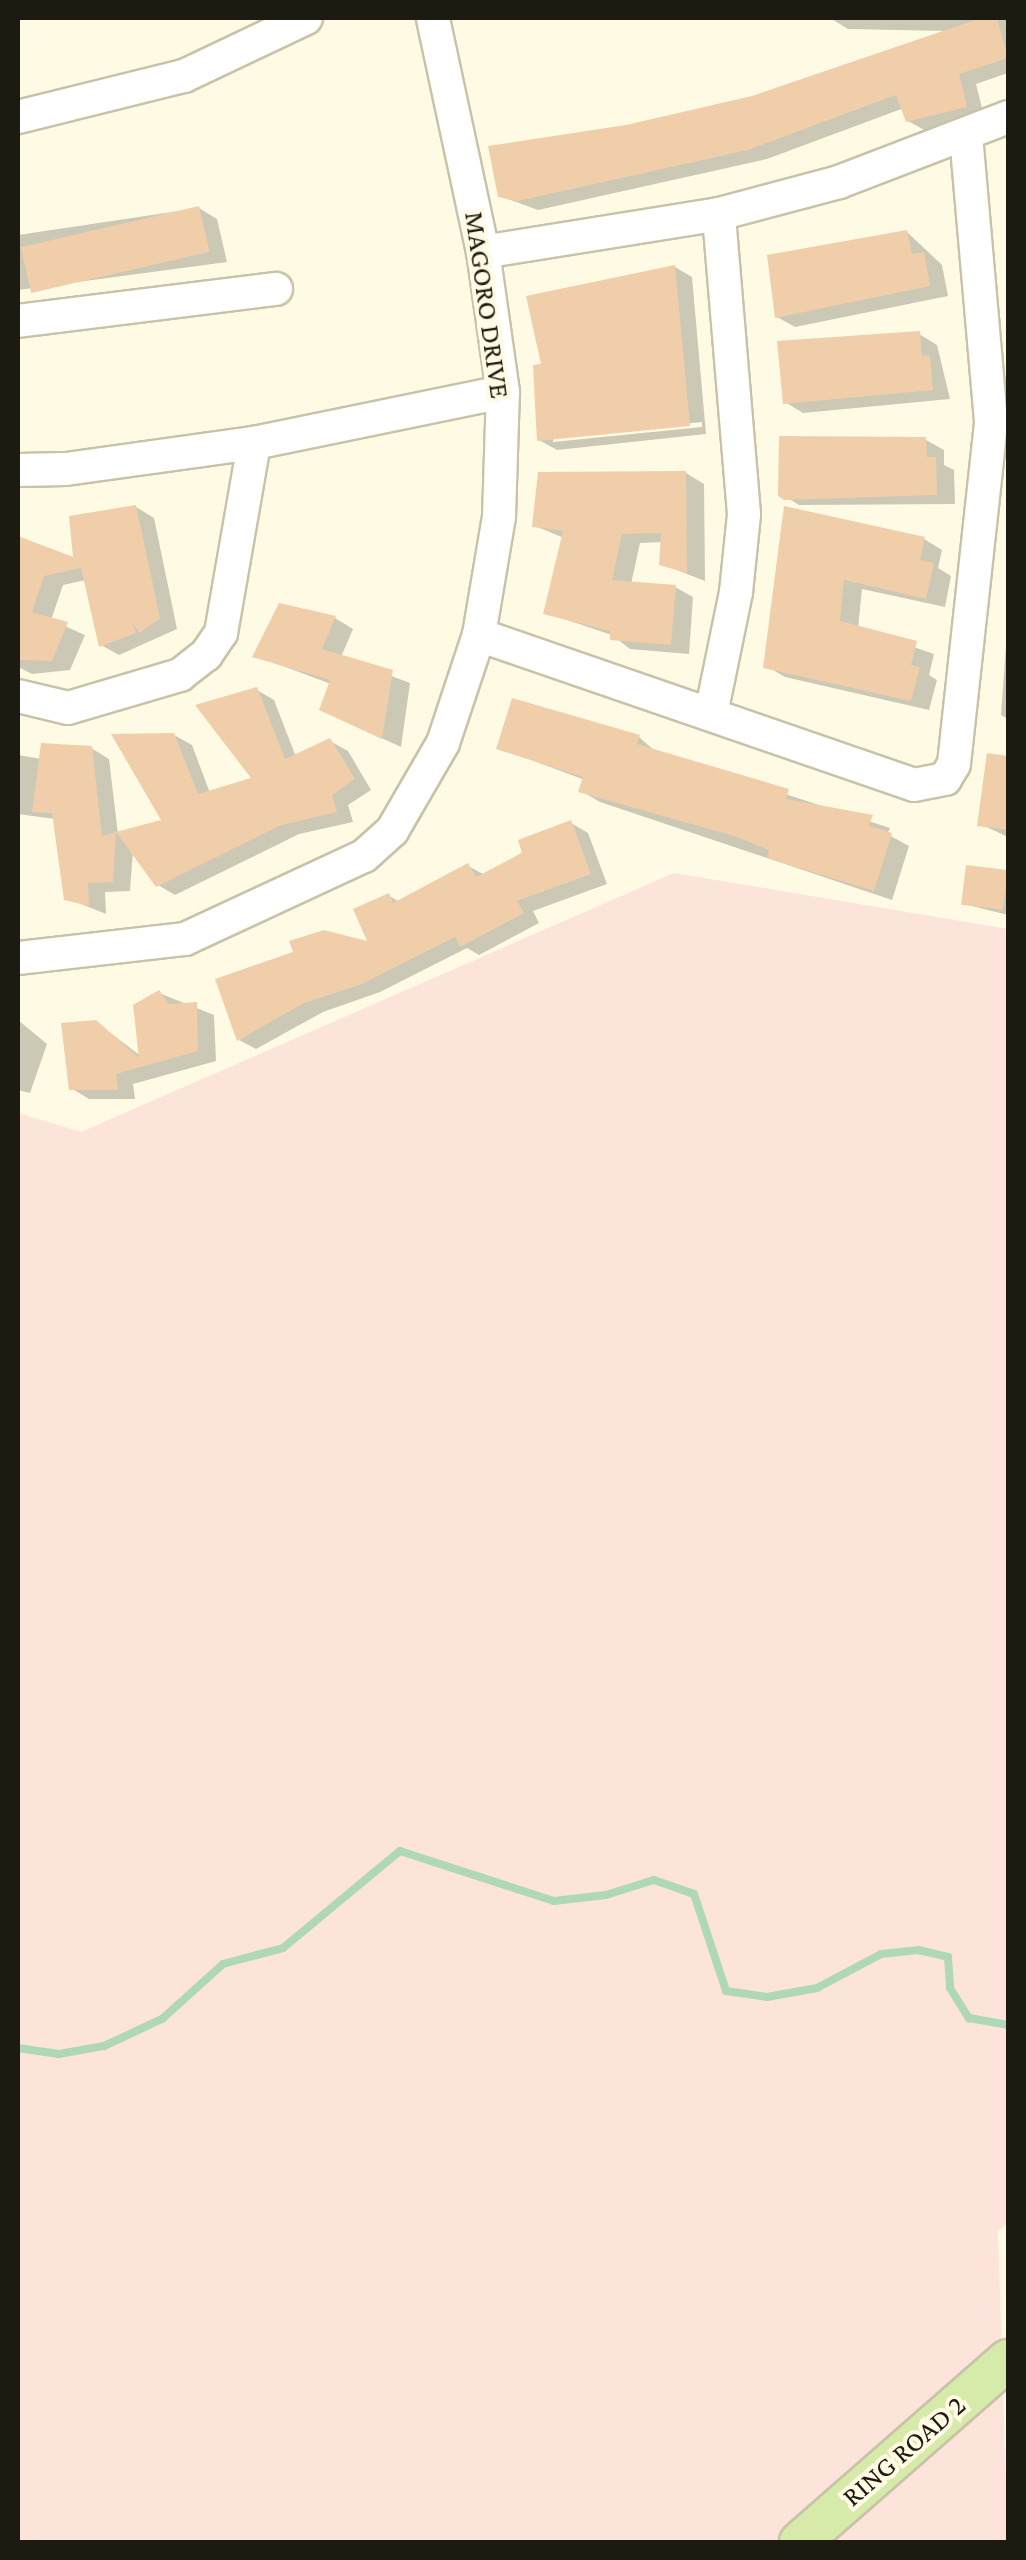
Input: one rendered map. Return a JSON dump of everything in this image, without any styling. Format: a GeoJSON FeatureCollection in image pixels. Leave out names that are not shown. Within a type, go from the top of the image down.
{"type":"FeatureCollection","features":[{"type":"Feature","properties":{"kind":"main road","name":"RING ROAD 2"},"geometry":{"type":"LineString","coordinates":[[800,2542],[1008,2360]]}},
{"type":"Feature","properties":{"kind":"street"},"geometry":{"type":"LineString","coordinates":[[18,118],[184,76],[306,18]]}},
{"type":"Feature","properties":{"kind":"street","name":"MAGORO DRIVE"},"geometry":{"type":"LineString","coordinates":[[18,958],[185,939],[364,856],[392,831],[443,743],[479,635],[499,516],[503,392],[482,252],[433,18]]}},
{"type":"Feature","properties":{"kind":"street"},"geometry":{"type":"LineString","coordinates":[[482,252],[719,214],[839,182],[1008,117]]}},
{"type":"Feature","properties":{"kind":"street"},"geometry":{"type":"LineString","coordinates":[[479,635],[914,785],[945,780],[954,764],[991,421],[966,134]]}},
{"type":"Feature","properties":{"kind":"street"},"geometry":{"type":"LineString","coordinates":[[710,714],[736,592],[744,514],[719,214]]}},
{"type":"Feature","properties":{"kind":"street"},"geometry":{"type":"LineString","coordinates":[[18,321],[276,289]]}},
{"type":"Feature","properties":{"kind":"street"},"geometry":{"type":"LineString","coordinates":[[18,470],[66,470],[254,443],[503,392]]}},
{"type":"Feature","properties":{"kind":"street"},"geometry":{"type":"LineString","coordinates":[[18,696],[68,708],[180,675],[206,654],[221,633],[254,443]]}},
{"type":"Feature","properties":{"kind":"shaded area"},"geometry":{"type":"Polygon","coordinates":[[[674,873],[1008,929],[1008,2224],[998,2231],[1008,2542],[18,2542],[18,1113],[81,1132],[674,873]]]}},
{"type":"Feature","properties":{"kind":"building"},"geometry":{"type":"Polygon","coordinates":[[[981,18],[997,18],[1008,58],[959,74],[967,107],[906,122],[896,95],[748,150],[518,201],[498,197],[488,146],[626,125],[752,96],[981,18]]]}},
{"type":"Feature","properties":{"kind":"building"},"geometry":{"type":"Polygon","coordinates":[[[199,206],[210,252],[31,293],[21,247],[199,206]]]}},
{"type":"Feature","properties":{"kind":"building"},"geometry":{"type":"Polygon","coordinates":[[[907,230],[912,254],[924,252],[930,286],[775,318],[767,255],[907,230]]]}},
{"type":"Feature","properties":{"kind":"building"},"geometry":{"type":"Polygon","coordinates":[[[675,265],[690,426],[537,441],[533,365],[541,364],[526,296],[675,265]]]}},
{"type":"Feature","properties":{"kind":"building"},"geometry":{"type":"Polygon","coordinates":[[[920,331],[922,356],[930,355],[933,390],[783,404],[777,341],[920,331]]]}},
{"type":"Feature","properties":{"kind":"building"},"geometry":{"type":"Polygon","coordinates":[[[779,436],[926,437],[927,457],[936,457],[937,495],[784,500],[778,496],[779,436]]]}},
{"type":"Feature","properties":{"kind":"building"},"geometry":{"type":"Polygon","coordinates":[[[686,471],[687,573],[659,565],[661,533],[622,534],[612,580],[676,585],[671,645],[610,640],[610,631],[543,614],[563,531],[532,527],[538,472],[686,471]]]}},
{"type":"Feature","properties":{"kind":"building"},"geometry":{"type":"Polygon","coordinates":[[[136,505],[160,618],[140,633],[133,624],[136,633],[99,647],[81,568],[44,576],[32,612],[68,622],[52,661],[18,660],[18,536],[73,557],[69,516],[136,505]]]}},
{"type":"Feature","properties":{"kind":"building"},"geometry":{"type":"Polygon","coordinates":[[[784,506],[925,537],[920,560],[934,563],[926,599],[844,580],[840,621],[917,641],[911,665],[920,667],[911,701],[763,668],[784,506]]]}},
{"type":"Feature","properties":{"kind":"building"},"geometry":{"type":"Polygon","coordinates":[[[279,603],[336,616],[322,649],[393,670],[382,739],[319,710],[330,680],[252,657],[279,603]]]}},
{"type":"Feature","properties":{"kind":"building"},"geometry":{"type":"Polygon","coordinates":[[[257,687],[285,759],[330,738],[355,779],[332,795],[337,812],[281,825],[156,887],[116,832],[161,820],[111,734],[174,733],[198,794],[251,778],[195,705],[257,687]]]}},
{"type":"Feature","properties":{"kind":"building"},"geometry":{"type":"Polygon","coordinates":[[[512,698],[640,735],[637,744],[789,789],[786,799],[873,815],[869,826],[892,833],[874,891],[767,858],[769,850],[734,836],[578,792],[583,777],[496,749],[512,698]]]}},
{"type":"Feature","properties":{"kind":"building"},"geometry":{"type":"Polygon","coordinates":[[[41,743],[92,746],[102,836],[116,832],[113,882],[88,883],[89,906],[64,900],[52,813],[32,812],[41,743]]]}},
{"type":"Feature","properties":{"kind":"building"},"geometry":{"type":"Polygon","coordinates":[[[987,753],[1008,756],[1008,830],[977,826],[987,753]]]}},
{"type":"Feature","properties":{"kind":"building"},"geometry":{"type":"Polygon","coordinates":[[[571,820],[591,874],[517,901],[524,913],[460,947],[455,937],[362,984],[304,1003],[237,1041],[215,979],[293,952],[289,941],[324,930],[367,941],[353,909],[389,893],[393,903],[468,863],[476,877],[522,853],[518,840],[571,820]]]}},
{"type":"Feature","properties":{"kind":"building"},"geometry":{"type":"Polygon","coordinates":[[[966,865],[1008,870],[1003,910],[961,905],[966,865]]]}},
{"type":"Feature","properties":{"kind":"building"},"geometry":{"type":"Polygon","coordinates":[[[159,990],[169,1004],[197,1002],[198,1051],[116,1074],[118,1090],[69,1090],[61,1023],[96,1020],[139,1058],[133,1005],[159,990]]]}},
{"type":"Feature","properties":{"kind":"waterway"},"geometry":{"type":"LineString","coordinates":[[18,2048],[59,2054],[104,2046],[162,2019],[223,1964],[283,1948],[400,1851],[554,1901],[606,1895],[654,1880],[694,1894],[726,1991],[767,1997],[817,1988],[881,1954],[918,1950],[948,1957],[950,1988],[969,2018],[1008,2025]]}}]}
